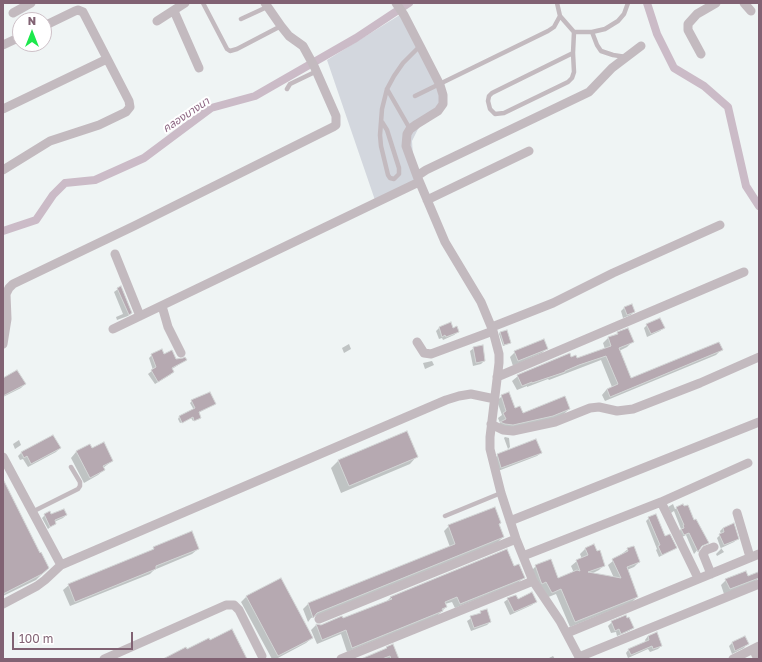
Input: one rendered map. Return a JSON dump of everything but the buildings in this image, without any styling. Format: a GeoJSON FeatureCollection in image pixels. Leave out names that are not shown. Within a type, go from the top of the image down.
{"type":"FeatureCollection","features":[{"type":"Feature","properties":{"kind":"street"},"geometry":{"type":"LineString","coordinates":[[157,21],[185,3]]}},
{"type":"Feature","properties":{"kind":"street"},"geometry":{"type":"LineString","coordinates":[[396,3],[404,15],[440,85],[444,100],[438,111],[410,129],[407,134],[406,146],[418,179],[445,242],[481,302],[492,329],[498,354],[490,449],[501,493],[516,539],[533,581],[555,612],[579,658],[759,584]]}},
{"type":"Feature","properties":{"kind":"street"},"geometry":{"type":"LineString","coordinates":[[701,54],[688,30],[688,24],[697,14],[716,3]]}},
{"type":"Feature","properties":{"kind":"street"},"geometry":{"type":"LineString","coordinates":[[744,3],[751,11]]}},
{"type":"Feature","properties":{"kind":"street"},"geometry":{"type":"LineString","coordinates":[[15,12],[27,4]]}},
{"type":"Feature","properties":{"kind":"street"},"geometry":{"type":"LineString","coordinates":[[3,344],[7,319],[6,294],[13,284],[336,125],[336,116],[316,69],[303,46],[289,36],[280,26],[266,5]]}},
{"type":"Feature","properties":{"kind":"street"},"geometry":{"type":"LineString","coordinates":[[3,170],[50,141],[99,124],[129,109],[130,107],[129,101],[106,59],[85,14],[81,11],[75,11],[52,22]]}},
{"type":"Feature","properties":{"kind":"street"},"geometry":{"type":"LineString","coordinates":[[174,11],[199,68]]}},
{"type":"Feature","properties":{"kind":"street"},"geometry":{"type":"LineString","coordinates":[[113,329],[418,179],[426,170],[584,95],[589,92],[612,68],[628,58],[641,46]]}},
{"type":"Feature","properties":{"kind":"street"},"geometry":{"type":"LineString","coordinates":[[3,109],[106,59]]}},
{"type":"Feature","properties":{"kind":"street"},"geometry":{"type":"LineString","coordinates":[[427,200],[529,151]]}},
{"type":"Feature","properties":{"kind":"street"},"geometry":{"type":"LineString","coordinates":[[417,342],[424,353],[431,354],[552,303],[613,273],[720,225]]}},
{"type":"Feature","properties":{"kind":"street"},"geometry":{"type":"LineString","coordinates":[[115,254],[140,316]]}},
{"type":"Feature","properties":{"kind":"street"},"geometry":{"type":"LineString","coordinates":[[497,377],[744,272]]}},
{"type":"Feature","properties":{"kind":"street"},"geometry":{"type":"LineString","coordinates":[[162,306],[170,332],[181,353]]}},
{"type":"Feature","properties":{"kind":"street"},"geometry":{"type":"LineString","coordinates":[[491,424],[503,430],[514,431],[555,422],[590,408],[599,407],[617,411],[633,409],[700,383],[759,357]]}},
{"type":"Feature","properties":{"kind":"street"},"geometry":{"type":"LineString","coordinates":[[3,604],[37,586],[61,565],[446,400],[471,394],[495,399]]}},
{"type":"Feature","properties":{"kind":"street"},"geometry":{"type":"LineString","coordinates":[[510,521],[759,422]]}},
{"type":"Feature","properties":{"kind":"street"},"geometry":{"type":"LineString","coordinates":[[3,457],[61,565]]}},
{"type":"Feature","properties":{"kind":"street"},"geometry":{"type":"LineString","coordinates":[[523,556],[661,502],[748,463]]}},
{"type":"Feature","properties":{"kind":"street"},"geometry":{"type":"LineString","coordinates":[[661,502],[698,578]]}},
{"type":"Feature","properties":{"kind":"street"},"geometry":{"type":"LineString","coordinates":[[567,633],[698,578],[755,556],[737,513]]}},
{"type":"Feature","properties":{"kind":"street"},"geometry":{"type":"LineString","coordinates":[[319,619],[516,539]]}},
{"type":"Feature","properties":{"kind":"street"},"geometry":{"type":"LineString","coordinates":[[711,574],[704,554],[706,550],[714,547]]}},
{"type":"Feature","properties":{"kind":"street"},"geometry":{"type":"LineString","coordinates":[[342,659],[533,581]]}},
{"type":"Feature","properties":{"kind":"street"},"geometry":{"type":"LineString","coordinates":[[104,659],[226,605],[234,606],[239,610],[262,656]]}},
{"type":"Feature","properties":{"kind":"street"},"geometry":{"type":"LineString","coordinates":[[733,659],[756,648],[758,659]]}},
{"type":"Feature","properties":{"kind":"lane"},"geometry":{"type":"LineString","coordinates":[[203,3],[227,49],[230,51],[237,49],[280,26]]}},
{"type":"Feature","properties":{"kind":"lane"},"geometry":{"type":"LineString","coordinates":[[557,3],[560,16],[574,32],[574,72],[572,78],[568,82],[504,113],[495,114],[490,109],[488,101],[489,96],[492,93],[573,54]]}},
{"type":"Feature","properties":{"kind":"lane"},"geometry":{"type":"LineString","coordinates":[[574,32],[592,32],[606,29],[618,21],[624,14],[628,3]]}},
{"type":"Feature","properties":{"kind":"lane"},"geometry":{"type":"LineString","coordinates":[[241,19],[266,5]]}},
{"type":"Feature","properties":{"kind":"lane"},"geometry":{"type":"LineString","coordinates":[[415,96],[548,31],[554,27],[560,16]]}},
{"type":"Feature","properties":{"kind":"lane"},"geometry":{"type":"LineString","coordinates":[[592,32],[597,45],[601,50],[613,55],[628,58]]}},
{"type":"Feature","properties":{"kind":"lane"},"geometry":{"type":"LineString","coordinates":[[382,122],[391,139],[399,168],[399,174],[394,179],[390,178],[388,174],[381,146],[382,109],[387,89],[394,76],[403,63],[420,46]]}},
{"type":"Feature","properties":{"kind":"lane"},"geometry":{"type":"LineString","coordinates":[[287,89],[290,84],[316,69]]}},
{"type":"Feature","properties":{"kind":"lane"},"geometry":{"type":"LineString","coordinates":[[387,89],[410,129]]}},
{"type":"Feature","properties":{"kind":"lane"},"geometry":{"type":"LineString","coordinates":[[32,512],[78,489],[80,482],[71,467]]}},
{"type":"Feature","properties":{"kind":"lane"},"geometry":{"type":"LineString","coordinates":[[445,516],[501,493]]}},
{"type":"Feature","properties":{"kind":"shaded area"},"geometry":{"type":"Polygon","coordinates":[[[403,13],[446,95],[419,127],[412,141],[413,157],[423,184],[377,206],[327,60],[403,13]]]}},
{"type":"Feature","properties":{"kind":"waterway","name":"คลองบางนา"},"geometry":{"type":"LineString","coordinates":[[3,231],[36,220],[53,195],[65,183],[95,180],[144,158],[211,108],[255,96],[356,38],[409,3]]}},
{"type":"Feature","properties":{"kind":"waterway"},"geometry":{"type":"LineString","coordinates":[[647,3],[657,34],[674,68],[704,86],[728,107],[746,186],[759,206]]}}]}
